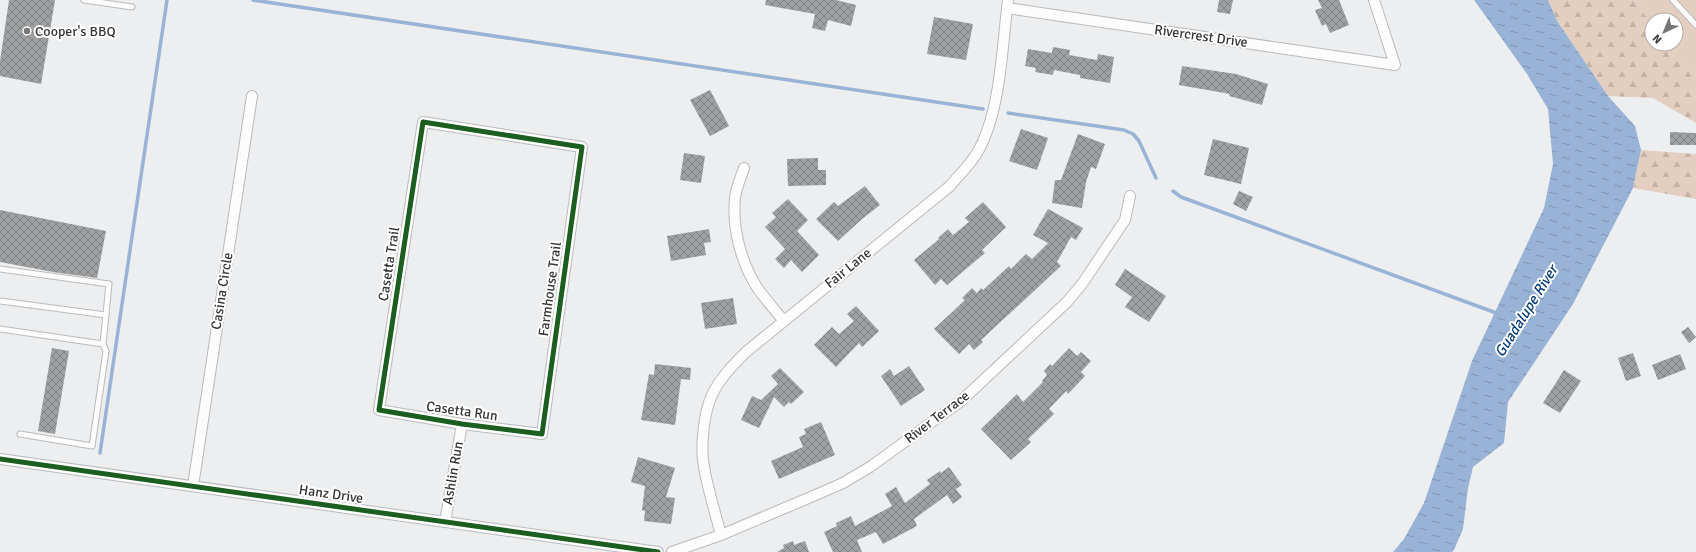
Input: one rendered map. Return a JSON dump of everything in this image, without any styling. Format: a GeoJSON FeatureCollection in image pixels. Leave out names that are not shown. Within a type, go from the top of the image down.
{"type":"FeatureCollection","features":[{"type":"Feature","properties":{"kind":"street","name":"Rivercrest Drive"},"geometry":{"type":"LineString","coordinates":[[1008,4],[1395,65],[1374,0]]}},
{"type":"Feature","properties":{"kind":"street","name":"Fair Lane"},"geometry":{"type":"LineString","coordinates":[[721,535],[703,465],[703,440],[712,395],[729,368],[746,352],[783,320],[950,186],[968,166],[977,153],[989,125],[996,95],[1008,4]]}},
{"type":"Feature","properties":{"kind":"street","name":"Casina Circle"},"geometry":{"type":"LineString","coordinates":[[193,486],[252,96]]}},
{"type":"Feature","properties":{"kind":"street","name":"Casetta Trail"},"geometry":{"type":"LineString","coordinates":[[379,410],[423,122],[582,147]]}},
{"type":"Feature","properties":{"kind":"street","name":"Farmhouse Trail"},"geometry":{"type":"LineString","coordinates":[[542,434],[582,147]]}},
{"type":"Feature","properties":{"kind":"street"},"geometry":{"type":"LineString","coordinates":[[744,168],[735,196],[735,217],[742,256],[758,289],[783,320]]}},
{"type":"Feature","properties":{"kind":"street","name":"River Terrace"},"geometry":{"type":"LineString","coordinates":[[672,552],[721,535],[843,482],[870,467],[961,401],[1067,302],[1082,284],[1125,220],[1130,196]]}},
{"type":"Feature","properties":{"kind":"street","name":"Casetta Run"},"geometry":{"type":"LineString","coordinates":[[379,410],[462,424],[542,434]]}},
{"type":"Feature","properties":{"kind":"street","name":"Ashlin Run"},"geometry":{"type":"LineString","coordinates":[[445,522],[462,424]]}},
{"type":"Feature","properties":{"kind":"street","name":"Hanz Drive"},"geometry":{"type":"LineString","coordinates":[[0,459],[658,552]]}},
{"type":"Feature","properties":{"kind":"lane"},"geometry":{"type":"LineString","coordinates":[[84,0],[132,8]]}},
{"type":"Feature","properties":{"kind":"lane"},"geometry":{"type":"LineString","coordinates":[[1673,0],[1696,25]]}},
{"type":"Feature","properties":{"kind":"lane"},"geometry":{"type":"LineString","coordinates":[[0,269],[109,284],[103,344],[106,351],[92,446],[20,434]]}},
{"type":"Feature","properties":{"kind":"lane"},"geometry":{"type":"LineString","coordinates":[[0,301],[106,315]]}},
{"type":"Feature","properties":{"kind":"lane"},"geometry":{"type":"LineString","coordinates":[[0,329],[103,344]]}},
{"type":"Feature","properties":{"kind":"green space"},"geometry":{"type":"Polygon","coordinates":[[[1548,0],[1636,0],[1644,13],[1644,52],[1668,52],[1696,75],[1696,123],[1653,98],[1608,96],[1557,21],[1548,0]]]}},
{"type":"Feature","properties":{"kind":"green space"},"geometry":{"type":"Polygon","coordinates":[[[1636,0],[1696,0],[1696,75],[1668,52],[1684,52],[1684,12],[1644,13],[1636,0]]]}},
{"type":"Feature","properties":{"kind":"green space"},"geometry":{"type":"Polygon","coordinates":[[[1641,150],[1696,154],[1696,199],[1633,188],[1641,150]]]}},
{"type":"Feature","properties":{"kind":"water","name":"Guadalupe River"},"geometry":{"type":"Polygon","coordinates":[[[1474,0],[1548,0],[1557,21],[1608,96],[1635,126],[1641,150],[1633,188],[1573,304],[1508,402],[1504,443],[1473,467],[1468,488],[1463,529],[1454,550],[1452,552],[1393,552],[1404,539],[1424,503],[1472,361],[1544,208],[1553,164],[1548,109],[1527,74],[1474,0]]]}},
{"type":"Feature","properties":{"kind":"building","name":"Cooper's BBQ"},"geometry":{"type":"Polygon","coordinates":[[[9,0],[55,0],[41,84],[0,76],[0,61],[9,0]]]}},
{"type":"Feature","properties":{"kind":"building"},"geometry":{"type":"Polygon","coordinates":[[[766,0],[836,0],[856,5],[851,26],[828,20],[825,31],[812,28],[815,14],[765,5],[766,0]]]}},
{"type":"Feature","properties":{"kind":"building"},"geometry":{"type":"Polygon","coordinates":[[[1219,0],[1233,0],[1230,14],[1217,12],[1219,0]]]}},
{"type":"Feature","properties":{"kind":"building"},"geometry":{"type":"Polygon","coordinates":[[[1318,0],[1339,0],[1349,25],[1330,33],[1326,24],[1322,26],[1315,10],[1322,8],[1318,0]]]}},
{"type":"Feature","properties":{"kind":"building"},"geometry":{"type":"Polygon","coordinates":[[[934,17],[973,24],[966,60],[927,54],[934,17]]]}},
{"type":"Feature","properties":{"kind":"building"},"geometry":{"type":"Polygon","coordinates":[[[1053,47],[1070,50],[1069,55],[1097,60],[1098,54],[1114,57],[1110,83],[1080,78],[1080,75],[1054,70],[1053,75],[1035,72],[1036,68],[1025,66],[1028,49],[1052,53],[1053,47]]]}},
{"type":"Feature","properties":{"kind":"building"},"geometry":{"type":"Polygon","coordinates":[[[1182,66],[1236,74],[1268,84],[1262,105],[1229,96],[1230,94],[1179,85],[1182,66]]]}},
{"type":"Feature","properties":{"kind":"building"},"geometry":{"type":"Polygon","coordinates":[[[710,90],[729,126],[710,136],[690,100],[710,90]]]}},
{"type":"Feature","properties":{"kind":"building"},"geometry":{"type":"Polygon","coordinates":[[[1021,129],[1048,138],[1037,170],[1009,161],[1021,129]]]}},
{"type":"Feature","properties":{"kind":"building"},"geometry":{"type":"Polygon","coordinates":[[[1670,132],[1696,133],[1696,145],[1670,145],[1670,132]]]}},
{"type":"Feature","properties":{"kind":"building"},"geometry":{"type":"Polygon","coordinates":[[[1078,134],[1105,144],[1096,169],[1091,167],[1086,182],[1082,208],[1052,203],[1055,180],[1061,180],[1078,134]]]}},
{"type":"Feature","properties":{"kind":"building"},"geometry":{"type":"Polygon","coordinates":[[[1213,139],[1249,148],[1241,184],[1204,175],[1213,139]]]}},
{"type":"Feature","properties":{"kind":"building"},"geometry":{"type":"Polygon","coordinates":[[[684,153],[705,156],[701,183],[680,180],[684,153]]]}},
{"type":"Feature","properties":{"kind":"building"},"geometry":{"type":"Polygon","coordinates":[[[818,158],[818,170],[826,170],[826,185],[788,186],[787,159],[818,158]]]}},
{"type":"Feature","properties":{"kind":"building"},"geometry":{"type":"Polygon","coordinates":[[[865,186],[880,205],[838,241],[816,219],[834,202],[838,206],[865,186]]]}},
{"type":"Feature","properties":{"kind":"building"},"geometry":{"type":"Polygon","coordinates":[[[1239,191],[1253,197],[1246,211],[1233,204],[1239,191]]]}},
{"type":"Feature","properties":{"kind":"building"},"geometry":{"type":"Polygon","coordinates":[[[788,199],[808,220],[797,231],[819,255],[802,272],[791,260],[784,268],[775,259],[785,249],[765,227],[776,217],[772,213],[788,199]]]}},
{"type":"Feature","properties":{"kind":"building"},"geometry":{"type":"Polygon","coordinates":[[[983,202],[1006,227],[982,250],[985,253],[947,285],[941,279],[935,285],[914,260],[939,239],[938,238],[948,229],[953,235],[969,222],[965,218],[983,202]]]}},
{"type":"Feature","properties":{"kind":"building"},"geometry":{"type":"Polygon","coordinates":[[[1048,209],[1083,228],[1076,240],[1071,237],[1057,262],[1061,266],[981,340],[983,342],[974,350],[969,344],[959,354],[934,329],[965,300],[962,298],[972,288],[977,293],[981,288],[983,290],[1009,266],[1011,269],[1026,254],[1032,259],[1048,243],[1033,235],[1048,209]]]}},
{"type":"Feature","properties":{"kind":"building"},"geometry":{"type":"Polygon","coordinates":[[[0,210],[106,231],[97,278],[53,272],[0,262],[0,210]]]}},
{"type":"Feature","properties":{"kind":"building"},"geometry":{"type":"Polygon","coordinates":[[[709,229],[711,242],[704,243],[706,255],[671,261],[667,236],[709,229]]]}},
{"type":"Feature","properties":{"kind":"building"},"geometry":{"type":"Polygon","coordinates":[[[1125,269],[1166,296],[1149,322],[1125,307],[1132,297],[1115,285],[1125,269]]]}},
{"type":"Feature","properties":{"kind":"building"},"geometry":{"type":"Polygon","coordinates":[[[733,298],[737,324],[705,329],[701,303],[733,298]]]}},
{"type":"Feature","properties":{"kind":"building"},"geometry":{"type":"Polygon","coordinates":[[[856,306],[879,331],[862,347],[859,343],[836,367],[814,345],[832,327],[839,334],[854,321],[847,314],[856,306]]]}},
{"type":"Feature","properties":{"kind":"building"},"geometry":{"type":"Polygon","coordinates":[[[1688,327],[1696,337],[1689,343],[1681,332],[1688,327]]]}},
{"type":"Feature","properties":{"kind":"building"},"geometry":{"type":"Polygon","coordinates":[[[52,348],[69,351],[55,434],[38,431],[52,348]]]}},
{"type":"Feature","properties":{"kind":"building"},"geometry":{"type":"Polygon","coordinates":[[[1069,348],[1077,356],[1081,352],[1091,361],[1081,372],[1085,376],[1068,394],[1066,391],[1049,409],[1054,414],[1028,439],[1031,442],[1011,460],[981,429],[1017,394],[1023,402],[1043,382],[1042,381],[1047,375],[1044,371],[1050,364],[1052,366],[1069,348]]]}},
{"type":"Feature","properties":{"kind":"building"},"geometry":{"type":"Polygon","coordinates":[[[1633,353],[1641,376],[1626,381],[1618,358],[1633,353]]]}},
{"type":"Feature","properties":{"kind":"building"},"geometry":{"type":"Polygon","coordinates":[[[1680,354],[1686,369],[1658,380],[1652,365],[1680,354]]]}},
{"type":"Feature","properties":{"kind":"building"},"geometry":{"type":"Polygon","coordinates":[[[655,364],[691,368],[690,380],[681,379],[675,425],[641,420],[649,374],[654,375],[655,364]]]}},
{"type":"Feature","properties":{"kind":"building"},"geometry":{"type":"Polygon","coordinates":[[[909,366],[925,390],[901,406],[881,376],[890,369],[894,376],[909,366]]]}},
{"type":"Feature","properties":{"kind":"building"},"geometry":{"type":"Polygon","coordinates":[[[780,368],[804,392],[791,404],[789,402],[784,407],[774,397],[759,428],[741,420],[752,396],[761,400],[778,384],[771,376],[780,368]]]}},
{"type":"Feature","properties":{"kind":"building"},"geometry":{"type":"Polygon","coordinates":[[[1564,370],[1581,381],[1560,413],[1543,403],[1564,370]]]}},
{"type":"Feature","properties":{"kind":"building"},"geometry":{"type":"Polygon","coordinates":[[[821,422],[835,455],[779,479],[771,461],[803,447],[799,437],[806,434],[804,429],[821,422]]]}},
{"type":"Feature","properties":{"kind":"building"},"geometry":{"type":"Polygon","coordinates":[[[638,457],[675,468],[666,497],[675,498],[671,524],[644,521],[645,511],[642,510],[645,486],[631,482],[638,457]]]}},
{"type":"Feature","properties":{"kind":"building"},"geometry":{"type":"Polygon","coordinates":[[[949,467],[962,485],[956,489],[962,497],[953,504],[947,495],[914,519],[917,526],[883,544],[876,532],[857,540],[862,552],[833,552],[824,532],[837,526],[836,523],[851,516],[855,526],[892,506],[885,494],[896,487],[905,503],[930,484],[927,480],[949,467]]]}},
{"type":"Feature","properties":{"kind":"building"},"geometry":{"type":"Polygon","coordinates":[[[793,541],[794,545],[805,541],[809,552],[777,552],[784,548],[783,545],[793,541]]]}},
{"type":"Feature","properties":{"kind":"waterway"},"geometry":{"type":"LineString","coordinates":[[100,453],[167,0]]}},
{"type":"Feature","properties":{"kind":"waterway"},"geometry":{"type":"LineString","coordinates":[[253,0],[983,109]]}},
{"type":"Feature","properties":{"kind":"waterway"},"geometry":{"type":"LineString","coordinates":[[1008,113],[1124,130],[1133,134],[1139,141],[1156,178]]}},
{"type":"Feature","properties":{"kind":"waterway"},"geometry":{"type":"LineString","coordinates":[[1173,191],[1181,197],[1499,314]]}},
{"type":"Feature","properties":{"kind":"cycle path"},"geometry":{"type":"LineString","coordinates":[[423,122],[582,147],[542,434],[462,424],[379,410],[423,122]]}},
{"type":"Feature","properties":{"kind":"cycle path"},"geometry":{"type":"LineString","coordinates":[[0,459],[658,552]]}},
{"type":"Feature","properties":{"kind":"place","name":"Cooper's BBQ"},"geometry":{"type":"Point","coordinates":[27,31]}}]}
